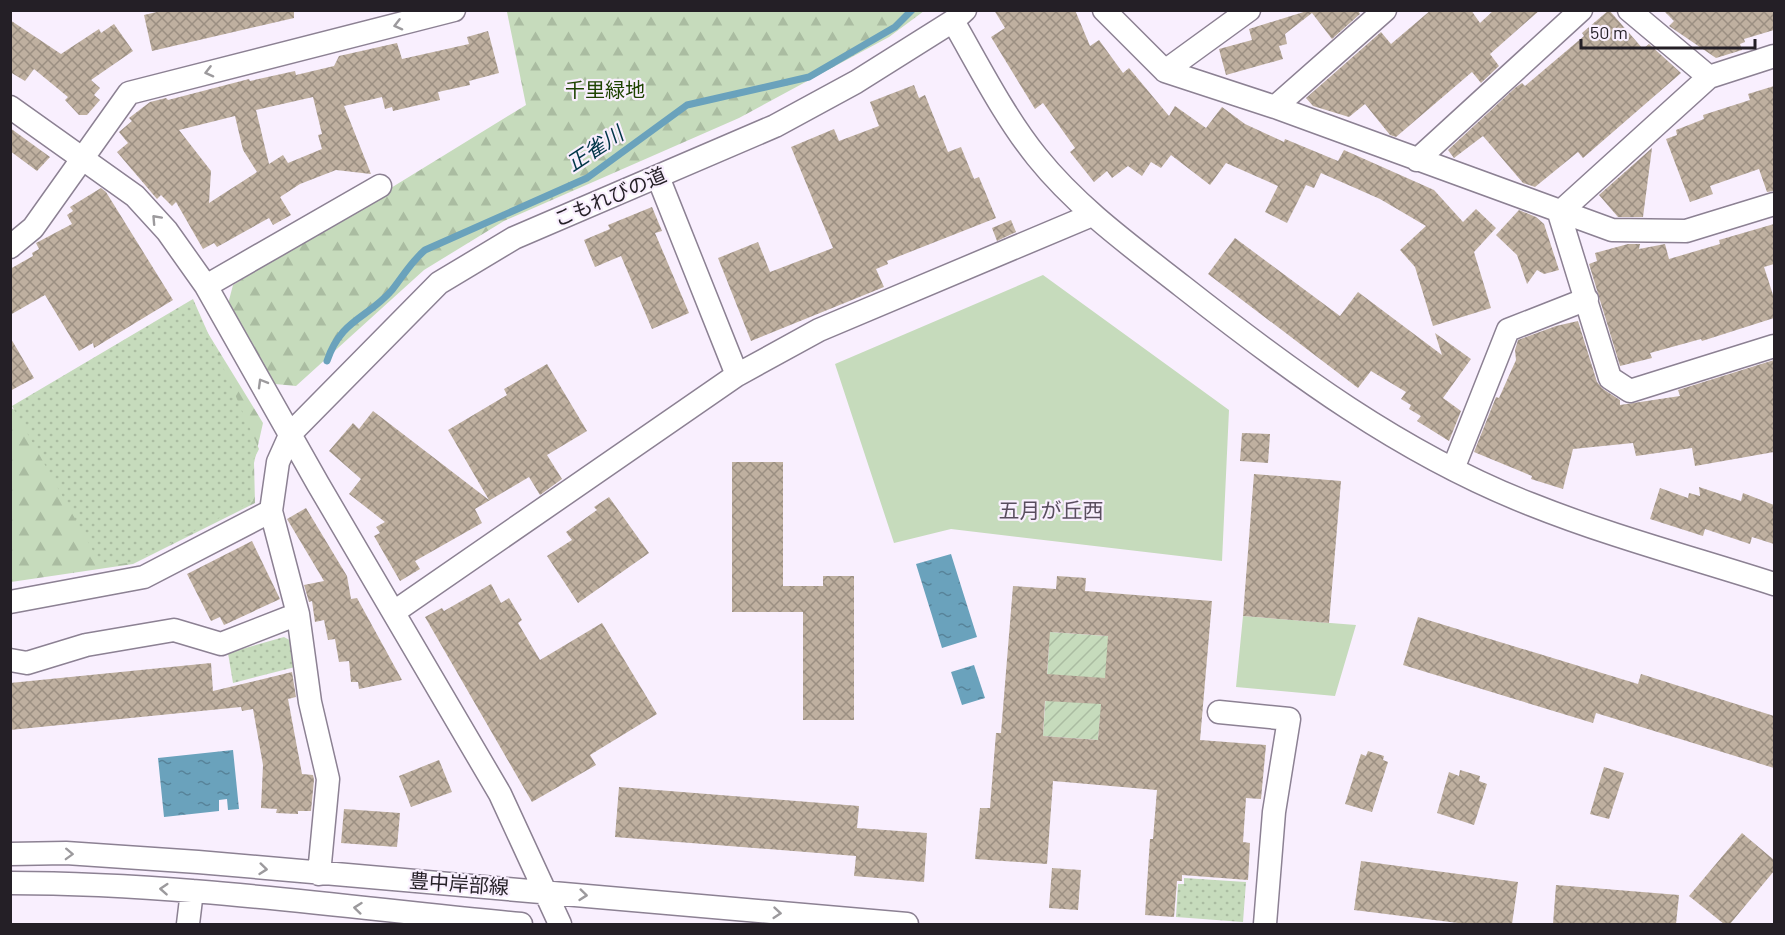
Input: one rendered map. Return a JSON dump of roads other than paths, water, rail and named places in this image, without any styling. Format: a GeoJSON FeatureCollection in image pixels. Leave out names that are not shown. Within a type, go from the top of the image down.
{"type":"FeatureCollection","features":[{"type":"Feature","properties":{"kind":"street"},"geometry":{"type":"LineString","coordinates":[[10,247],[33,228],[129,93],[454,10]]}},
{"type":"Feature","properties":{"kind":"street"},"geometry":{"type":"LineString","coordinates":[[1104,10],[1165,71],[1275,107],[1559,213],[1612,230],[1686,231],[1774,204]]}},
{"type":"Feature","properties":{"kind":"street"},"geometry":{"type":"LineString","coordinates":[[1165,71],[1249,10]]}},
{"type":"Feature","properties":{"kind":"street"},"geometry":{"type":"LineString","coordinates":[[1275,107],[1385,10]]}},
{"type":"Feature","properties":{"kind":"street"},"geometry":{"type":"LineString","coordinates":[[1417,160],[1581,10]]}},
{"type":"Feature","properties":{"kind":"street"},"geometry":{"type":"LineString","coordinates":[[1629,10],[1708,76]]}},
{"type":"Feature","properties":{"kind":"street"},"geometry":{"type":"LineString","coordinates":[[959,16],[991,88],[1036,156],[1092,215],[1290,369],[1359,415],[1453,469],[1528,504],[1589,526],[1774,584]]}},
{"type":"Feature","properties":{"kind":"street","name":"こもれびの道"},"geometry":{"type":"LineString","coordinates":[[271,511],[278,462],[291,433],[393,327],[439,283],[514,238],[775,126],[856,82],[959,16]]}},
{"type":"Feature","properties":{"kind":"street"},"geometry":{"type":"LineString","coordinates":[[1559,213],[1708,76],[1774,56]]}},
{"type":"Feature","properties":{"kind":"street"},"geometry":{"type":"LineString","coordinates":[[10,107],[135,196],[167,231],[206,286],[500,794],[547,891],[560,924]]}},
{"type":"Feature","properties":{"kind":"street"},"geometry":{"type":"LineString","coordinates":[[658,177],[737,375]]}},
{"type":"Feature","properties":{"kind":"street"},"geometry":{"type":"LineString","coordinates":[[206,286],[380,186]]}},
{"type":"Feature","properties":{"kind":"street"},"geometry":{"type":"LineString","coordinates":[[1559,213],[1611,378],[1630,391],[1774,346]]}},
{"type":"Feature","properties":{"kind":"street"},"geometry":{"type":"LineString","coordinates":[[394,612],[737,375],[819,330],[1092,215]]}},
{"type":"Feature","properties":{"kind":"street"},"geometry":{"type":"LineString","coordinates":[[1453,469],[1508,330],[1587,299]]}},
{"type":"Feature","properties":{"kind":"street"},"geometry":{"type":"LineString","coordinates":[[10,602],[144,577],[271,511],[298,614],[310,702],[328,779],[319,874]]}},
{"type":"Feature","properties":{"kind":"street"},"geometry":{"type":"LineString","coordinates":[[10,660],[27,663],[86,645],[174,630],[221,644],[298,614]]}},
{"type":"Feature","properties":{"kind":"street"},"geometry":{"type":"LineString","coordinates":[[1219,712],[1289,719],[1274,812],[1265,924]]}},
{"type":"Feature","properties":{"kind":"street","name":"豊中岸部線"},"geometry":{"type":"LineString","coordinates":[[10,854],[66,853],[198,862],[908,924]]}},
{"type":"Feature","properties":{"kind":"street","name":"豊中岸部線"},"geometry":{"type":"LineString","coordinates":[[10,883],[68,883],[192,891],[396,918],[521,924]]}},
{"type":"Feature","properties":{"kind":"street"},"geometry":{"type":"LineString","coordinates":[[188,924],[192,891]]}},
{"type":"Feature","properties":{"kind":"water"},"geometry":{"type":"Polygon","coordinates":[[[951,554],[977,637],[942,648],[916,564],[951,554]]]}},
{"type":"Feature","properties":{"kind":"water"},"geometry":{"type":"Polygon","coordinates":[[[974,665],[985,698],[962,705],[951,672],[974,665]]]}},
{"type":"Feature","properties":{"kind":"water"},"geometry":{"type":"Polygon","coordinates":[[[233,750],[239,809],[228,810],[227,799],[219,800],[219,811],[164,817],[158,758],[233,750]]]}},
{"type":"Feature","properties":{"kind":"waterway","name":"正雀川"},"geometry":{"type":"LineString","coordinates":[[327,361],[333,347],[347,328],[383,300],[415,259],[425,250],[587,178],[687,105],[809,77],[895,27],[912,10]]}},
{"type":"Feature","properties":{"kind":"district","name":"五月が丘西"},"geometry":{"type":"Point","coordinates":[1051,511]}},
{"type":"Feature","properties":{"kind":"park label","name":"千里緑地"},"geometry":{"type":"Point","coordinates":[605,90]}}]}
